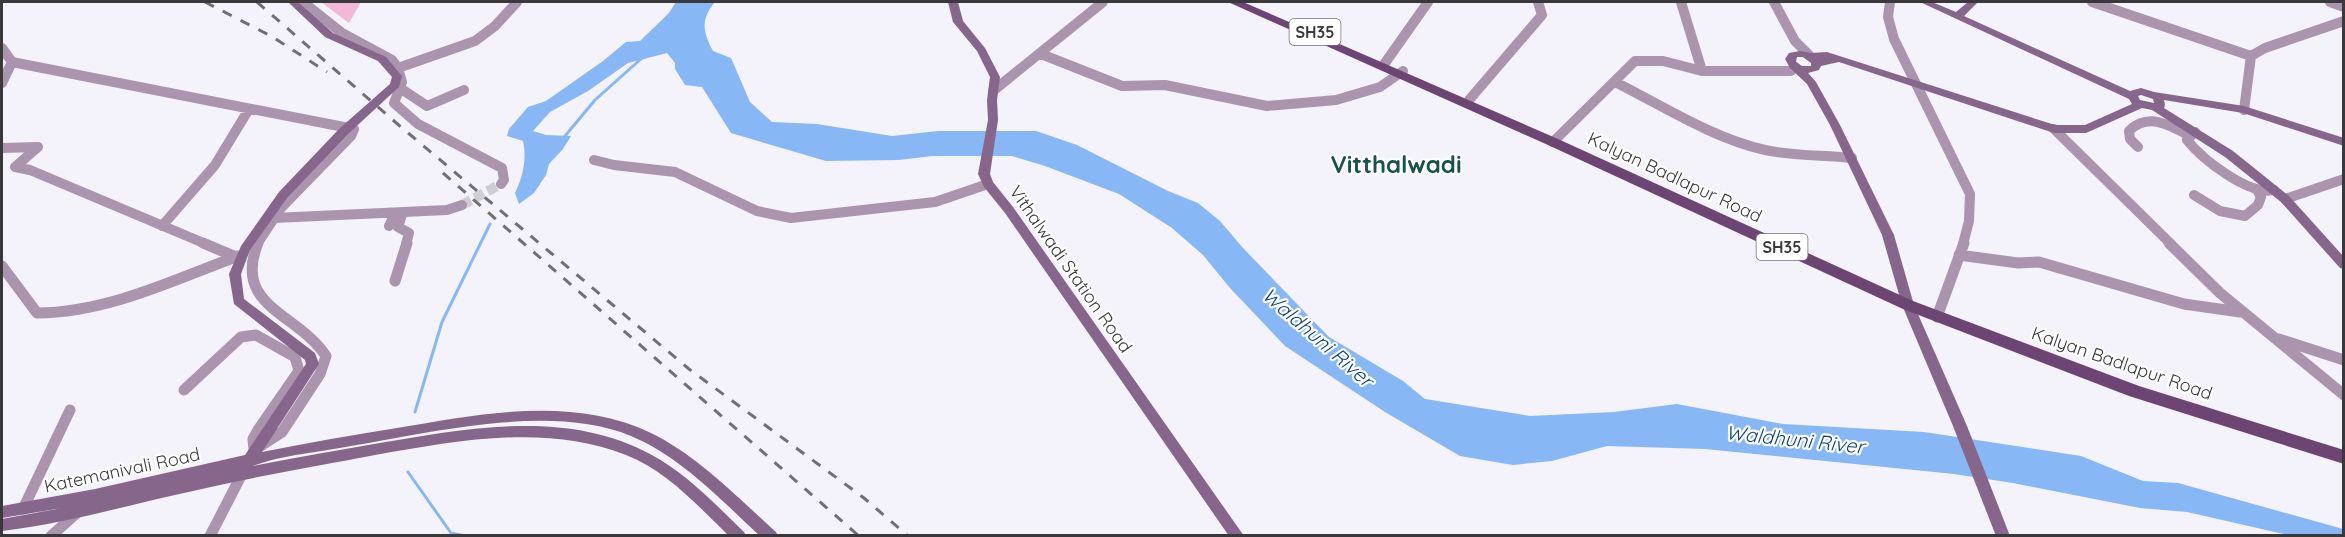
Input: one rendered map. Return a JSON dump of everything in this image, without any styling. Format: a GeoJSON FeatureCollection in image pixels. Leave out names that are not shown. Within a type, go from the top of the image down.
{"type":"FeatureCollection","features":[{"type":"Feature","properties":{"kind":"main road"},"geometry":{"type":"LineString","coordinates":[[242,474],[252,455],[313,364],[310,357],[238,301],[236,274],[245,249],[283,195],[344,131],[395,84],[397,76],[382,58],[329,35],[293,2]]}},
{"type":"Feature","properties":{"kind":"main road"},"geometry":{"type":"LineString","coordinates":[[953,2],[958,22],[981,50],[995,77],[986,179]]}},
{"type":"Feature","properties":{"kind":"main road","name":"Kalyan Badlapur Road"},"geometry":{"type":"LineString","coordinates":[[1234,2],[1556,140]]}},
{"type":"Feature","properties":{"kind":"main road","name":"Kalyan Badlapur Road"},"geometry":{"type":"LineString","coordinates":[[1245,2],[1385,63],[1401,73],[1469,100],[1906,300],[2135,391],[2343,457]]}},
{"type":"Feature","properties":{"kind":"main road"},"geometry":{"type":"LineString","coordinates":[[1925,2],[1960,14]]}},
{"type":"Feature","properties":{"kind":"main road"},"geometry":{"type":"LineString","coordinates":[[1938,2],[2137,97],[2247,118],[2343,149]]}},
{"type":"Feature","properties":{"kind":"main road"},"geometry":{"type":"LineString","coordinates":[[1960,14],[1973,2]]}},
{"type":"Feature","properties":{"kind":"main road"},"geometry":{"type":"LineString","coordinates":[[1793,61],[1813,68],[1838,59],[2054,129],[2086,129],[2137,97]]}},
{"type":"Feature","properties":{"kind":"main road"},"geometry":{"type":"LineString","coordinates":[[1793,61],[1813,68],[1888,235],[1906,300],[1960,426],[2003,536]]}},
{"type":"Feature","properties":{"kind":"main road"},"geometry":{"type":"LineString","coordinates":[[2157,102],[2244,110],[2343,142]]}},
{"type":"Feature","properties":{"kind":"main road"},"geometry":{"type":"LineString","coordinates":[[2157,102],[2192,134],[2229,154],[2285,199],[2338,254],[2343,265]]}},
{"type":"Feature","properties":{"kind":"main road","name":"Vithalwadi Station Road"},"geometry":{"type":"LineString","coordinates":[[986,179],[1238,536]]}},
{"type":"Feature","properties":{"kind":"main road","name":"Kalyan Badlapur Road"},"geometry":{"type":"LineString","coordinates":[[1938,312],[2133,380],[2343,447]]}},
{"type":"Feature","properties":{"kind":"main road"},"geometry":{"type":"LineString","coordinates":[[386,442],[473,421],[514,417],[555,417],[631,430],[671,453],[771,536]]}},
{"type":"Feature","properties":{"kind":"main road"},"geometry":{"type":"LineString","coordinates":[[386,442],[473,433],[560,432],[590,437],[631,451],[657,465],[677,479],[740,536]]}},
{"type":"Feature","properties":{"kind":"main road","name":"Katemanivali Road"},"geometry":{"type":"LineString","coordinates":[[2,512],[87,498],[252,455],[386,442]]}},
{"type":"Feature","properties":{"kind":"main road","name":"Katemanivali Road"},"geometry":{"type":"LineString","coordinates":[[2,525],[78,512],[386,442]]}},
{"type":"Feature","properties":{"kind":"main road"},"geometry":{"type":"LineString","coordinates":[[657,465],[671,453]]}},
{"type":"Feature","properties":{"kind":"street"},"geometry":{"type":"LineString","coordinates":[[303,2],[342,33],[385,55],[398,69],[402,82],[394,103],[418,124],[502,168],[504,180],[501,184]]}},
{"type":"Feature","properties":{"kind":"street"},"geometry":{"type":"LineString","coordinates":[[398,69],[475,41],[495,26],[517,2]]}},
{"type":"Feature","properties":{"kind":"street"},"geometry":{"type":"LineString","coordinates":[[993,91],[1103,2]]}},
{"type":"Feature","properties":{"kind":"street"},"geometry":{"type":"LineString","coordinates":[[1385,63],[1428,2]]}},
{"type":"Feature","properties":{"kind":"street"},"geometry":{"type":"LineString","coordinates":[[1469,100],[1542,15],[1538,2]]}},
{"type":"Feature","properties":{"kind":"street"},"geometry":{"type":"LineString","coordinates":[[1681,2],[1702,71]]}},
{"type":"Feature","properties":{"kind":"street"},"geometry":{"type":"LineString","coordinates":[[1774,2],[1813,68]]}},
{"type":"Feature","properties":{"kind":"street"},"geometry":{"type":"LineString","coordinates":[[1890,2],[1887,14],[1913,82],[1962,171],[1971,195],[1969,225],[1938,312]]}},
{"type":"Feature","properties":{"kind":"street"},"geometry":{"type":"LineString","coordinates":[[2092,2],[2251,56],[2265,48],[2343,21]]}},
{"type":"Feature","properties":{"kind":"street"},"geometry":{"type":"LineString","coordinates":[[2330,2],[2343,6]]}},
{"type":"Feature","properties":{"kind":"street"},"geometry":{"type":"LineString","coordinates":[[2338,2],[2343,6]]}},
{"type":"Feature","properties":{"kind":"street"},"geometry":{"type":"LineString","coordinates":[[1556,140],[1616,82],[1635,60],[1663,61],[1702,71],[1791,71],[1795,41]]}},
{"type":"Feature","properties":{"kind":"street"},"geometry":{"type":"LineString","coordinates":[[2,48],[12,62],[354,129],[351,136],[274,218],[253,255],[253,287],[269,306],[316,341],[326,356],[320,374],[282,432],[252,455]]}},
{"type":"Feature","properties":{"kind":"street"},"geometry":{"type":"LineString","coordinates":[[1041,54],[1122,86],[1165,84],[1268,105],[1299,105],[1336,100],[1380,87],[1401,73]]}},
{"type":"Feature","properties":{"kind":"street"},"geometry":{"type":"LineString","coordinates":[[2244,110],[2251,56]]}},
{"type":"Feature","properties":{"kind":"street"},"geometry":{"type":"LineString","coordinates":[[2,83],[12,62]]}},
{"type":"Feature","properties":{"kind":"street"},"geometry":{"type":"LineString","coordinates":[[1616,82],[1715,132],[1753,147],[1852,158]]}},
{"type":"Feature","properties":{"kind":"street"},"geometry":{"type":"LineString","coordinates":[[400,88],[408,91],[421,105],[427,106],[464,90]]}},
{"type":"Feature","properties":{"kind":"street"},"geometry":{"type":"LineString","coordinates":[[162,226],[215,165],[249,110]]}},
{"type":"Feature","properties":{"kind":"street"},"geometry":{"type":"LineString","coordinates":[[2138,147],[2130,139],[2129,131],[2139,121],[2151,120],[2164,123],[2192,134],[2187,140],[2190,146],[2257,190],[2274,190]]}},
{"type":"Feature","properties":{"kind":"street"},"geometry":{"type":"LineString","coordinates":[[2054,129],[2241,312],[2343,395]]}},
{"type":"Feature","properties":{"kind":"street"},"geometry":{"type":"LineString","coordinates":[[2,148],[38,147],[36,152],[16,163],[15,167],[30,170],[234,256]]}},
{"type":"Feature","properties":{"kind":"street"},"geometry":{"type":"LineString","coordinates":[[594,160],[614,165],[675,172],[757,212],[791,218],[935,202],[986,179]]}},
{"type":"Feature","properties":{"kind":"street"},"geometry":{"type":"LineString","coordinates":[[2285,199],[2343,179]]}},
{"type":"Feature","properties":{"kind":"street"},"geometry":{"type":"LineString","coordinates":[[2194,195],[2220,211],[2245,216],[2258,205],[2260,197],[2257,190]]}},
{"type":"Feature","properties":{"kind":"street"},"geometry":{"type":"LineString","coordinates":[[274,218],[447,210],[462,205]]}},
{"type":"Feature","properties":{"kind":"street"},"geometry":{"type":"LineString","coordinates":[[388,226],[399,213]]}},
{"type":"Feature","properties":{"kind":"street"},"geometry":{"type":"LineString","coordinates":[[395,281],[409,236],[399,229],[399,213]]}},
{"type":"Feature","properties":{"kind":"street"},"geometry":{"type":"LineString","coordinates":[[2,266],[37,313],[62,313],[128,297],[234,256],[253,255]]}},
{"type":"Feature","properties":{"kind":"street"},"geometry":{"type":"LineString","coordinates":[[1959,255],[2018,264],[2039,262],[2184,304],[2241,312]]}},
{"type":"Feature","properties":{"kind":"street"},"geometry":{"type":"LineString","coordinates":[[184,390],[241,337],[256,335],[295,357],[299,371],[261,424],[253,439],[252,455]]}},
{"type":"Feature","properties":{"kind":"street"},"geometry":{"type":"LineString","coordinates":[[2270,336],[2343,360]]}},
{"type":"Feature","properties":{"kind":"street"},"geometry":{"type":"LineString","coordinates":[[23,509],[70,410]]}},
{"type":"Feature","properties":{"kind":"street"},"geometry":{"type":"LineString","coordinates":[[210,536],[242,474]]}},
{"type":"Feature","properties":{"kind":"street"},"geometry":{"type":"LineString","coordinates":[[51,536],[78,512]]}},
{"type":"Feature","properties":{"kind":"shaded area"},"geometry":{"type":"Polygon","coordinates":[[[321,2],[361,2],[349,23],[321,2]]]}},
{"type":"Feature","properties":{"kind":"water","name":"Waldhuni River"},"geometry":{"type":"Polygon","coordinates":[[[676,2],[715,2],[705,20],[705,32],[713,51],[731,58],[750,102],[772,122],[817,124],[892,136],[938,131],[1036,131],[1077,145],[1168,191],[1198,203],[1220,221],[1329,337],[1403,381],[1425,399],[1530,416],[1614,412],[1677,404],[1783,424],[1924,432],[2081,456],[2143,481],[2178,483],[2343,529],[2343,535],[2288,535],[2187,512],[2140,508],[1954,474],[1705,449],[1607,446],[1552,461],[1513,465],[1460,456],[1385,412],[1285,346],[1230,288],[1203,255],[1172,228],[1119,194],[1012,156],[932,156],[899,160],[826,161],[731,133],[702,87],[685,85],[675,69],[675,63],[667,53],[628,63],[588,91],[550,112],[533,131],[546,135],[571,136],[549,164],[546,175],[534,193],[519,204],[515,193],[520,181],[525,154],[523,141],[507,136],[509,129],[528,107],[546,101],[626,42],[640,41],[669,13],[676,2]]]}},
{"type":"Feature","properties":{"kind":"waterway"},"geometry":{"type":"LineString","coordinates":[[565,136],[595,100],[642,58]]}},
{"type":"Feature","properties":{"kind":"waterway"},"geometry":{"type":"LineString","coordinates":[[415,412],[442,322],[490,224]]}},
{"type":"Feature","properties":{"kind":"waterway"},"geometry":{"type":"LineString","coordinates":[[408,472],[451,533],[465,536]]}},
{"type":"Feature","properties":{"kind":"tunnel"},"geometry":{"type":"LineString","coordinates":[[462,205],[501,184]]}},
{"type":"Feature","properties":{"kind":"railway"},"geometry":{"type":"LineString","coordinates":[[205,2],[271,36],[327,72]]}},
{"type":"Feature","properties":{"kind":"railway"},"geometry":{"type":"LineString","coordinates":[[257,2],[401,127],[689,369],[864,498],[908,536]]}},
{"type":"Feature","properties":{"kind":"railway"},"geometry":{"type":"LineString","coordinates":[[443,173],[859,536]]}},
{"type":"Feature","properties":{"kind":"district","name":"Vitthalwadi"},"geometry":{"type":"Point","coordinates":[1396,164]}}]}
